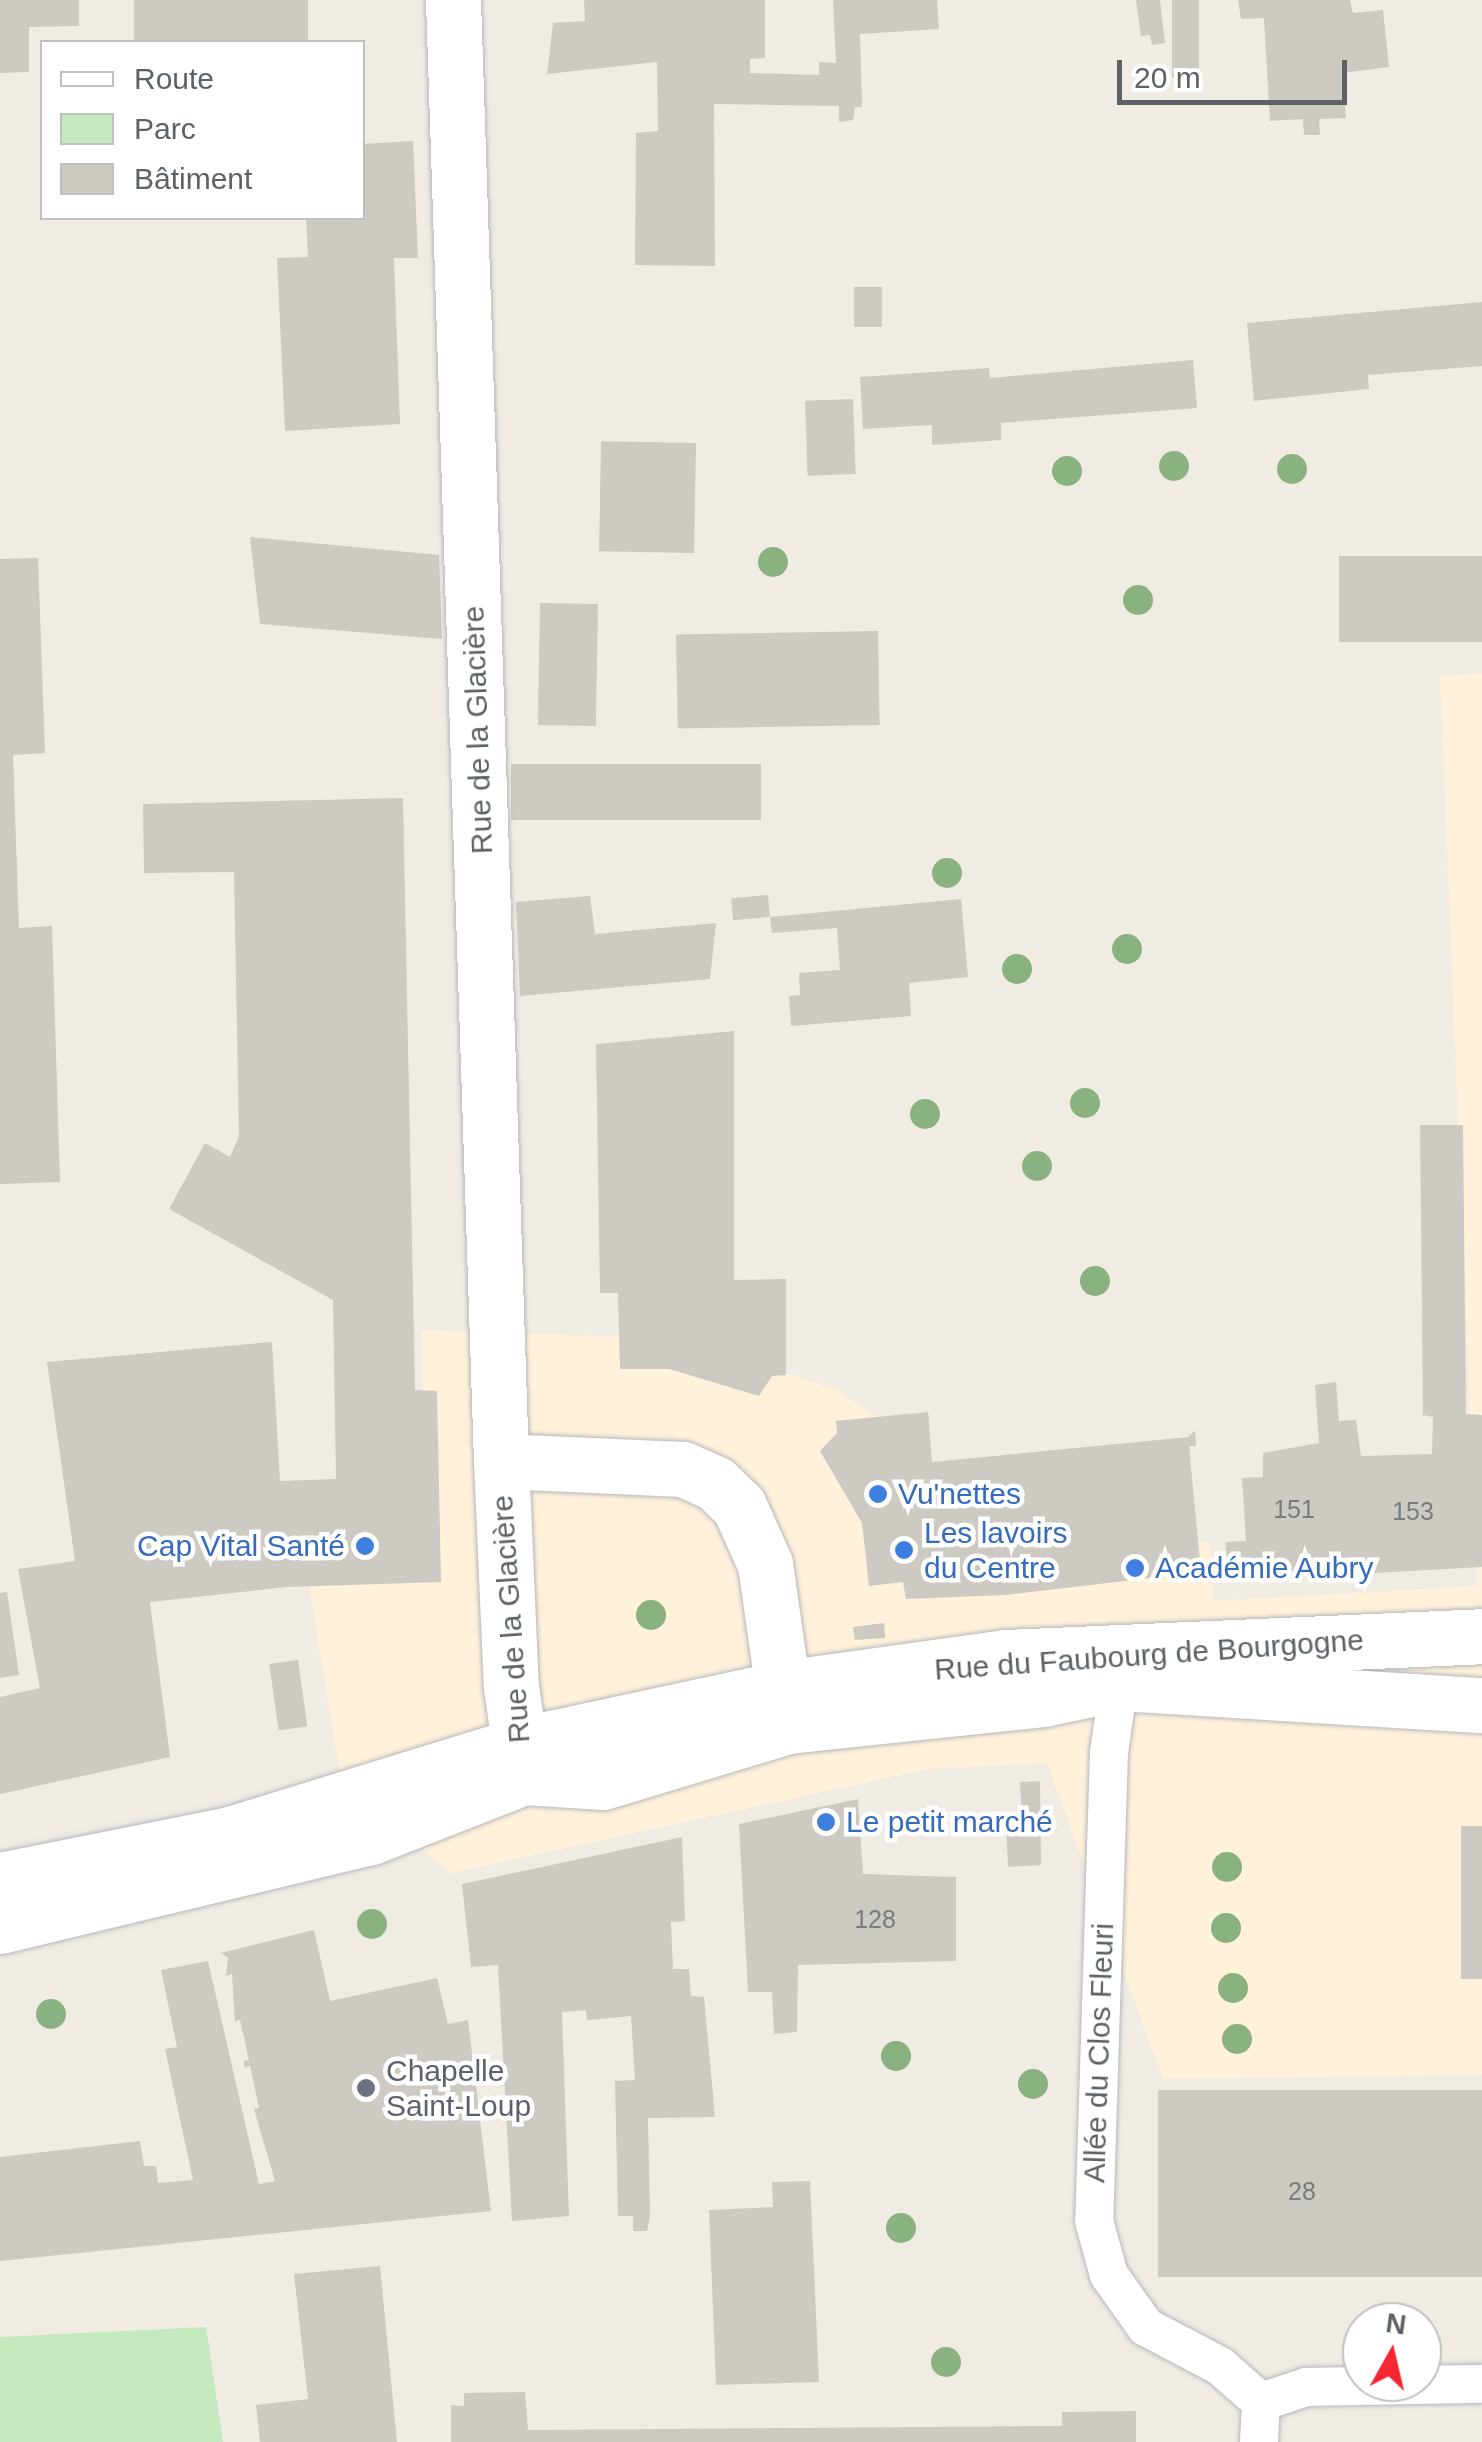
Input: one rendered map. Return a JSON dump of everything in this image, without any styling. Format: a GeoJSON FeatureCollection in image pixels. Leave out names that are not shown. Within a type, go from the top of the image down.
{"type":"FeatureCollection","features":[{"type":"Feature","properties":{"kind":"main road","name":"Rue de la Glacière"},"geometry":{"type":"LineString","coordinates":[[453,0],[502,1461],[521,1761]]}},
{"type":"Feature","properties":{"kind":"main road","name":"Rue de la Glacière"},"geometry":{"type":"LineString","coordinates":[[502,1461],[683,1470],[716,1484],[757,1534],[786,1707]]}},
{"type":"Feature","properties":{"kind":"main road","name":"Rue du Faubourg de Bourgogne"},"geometry":{"type":"LineString","coordinates":[[0,1896],[521,1761],[604,1782],[786,1707],[1006,1657],[1482,1636]]}},
{"type":"Feature","properties":{"kind":"main road","name":"Rue du Faubourg de Bourgogne"},"geometry":{"type":"LineString","coordinates":[[786,1707],[1044,1699],[1119,1684],[1482,1705]]}},
{"type":"Feature","properties":{"kind":"main road","name":"Rue du Faubourg de Bourgogne"},"geometry":{"type":"LineString","coordinates":[[0,1926],[371,1837],[521,1761]]}},
{"type":"Feature","properties":{"kind":"main road","name":"Rue du Faubourg de Bourgogne"},"geometry":{"type":"LineString","coordinates":[[0,1880],[238,1833]]}},
{"type":"Feature","properties":{"kind":"lane"},"geometry":{"type":"LineString","coordinates":[[1119,1684],[1206,1646]]}},
{"type":"Feature","properties":{"kind":"lane","name":"Allée du Clos Fleuri"},"geometry":{"type":"LineString","coordinates":[[1119,1684],[1109,1752],[1094,2221],[1109,2275],[1146,2327],[1220,2366],[1260,2402]]}},
{"type":"Feature","properties":{"kind":"lane"},"geometry":{"type":"LineString","coordinates":[[1259,2442],[1260,2402],[1306,2387],[1482,2384]]}},
{"type":"Feature","properties":{"kind":"shaded area"},"geometry":{"type":"Polygon","coordinates":[[[1482,673],[1482,2075],[1163,2079],[1047,1763],[928,1769],[451,1873],[341,1780],[305,1559],[424,1548],[422,1330],[683,1339],[838,1390],[907,1439],[962,1563],[1210,1542],[1214,1601],[1477,1586],[1440,676],[1482,673]]]}},
{"type":"Feature","properties":{"kind":"green space"},"geometry":{"type":"Polygon","coordinates":[[[206,2327],[223,2442],[0,2442],[0,2337],[206,2327]]]}},
{"type":"Feature","properties":{"kind":"building"},"geometry":{"type":"Polygon","coordinates":[[[0,0],[79,0],[79,26],[29,27],[29,72],[0,73],[0,0]]]}},
{"type":"Feature","properties":{"kind":"building"},"geometry":{"type":"Polygon","coordinates":[[[134,0],[308,0],[308,40],[134,40],[134,0]]]}},
{"type":"Feature","properties":{"kind":"building"},"geometry":{"type":"Polygon","coordinates":[[[584,0],[765,0],[765,58],[750,59],[750,73],[819,75],[819,62],[836,63],[833,0],[937,0],[939,29],[860,34],[862,107],[855,107],[853,120],[839,122],[839,106],[714,104],[715,266],[635,265],[636,133],[658,131],[657,62],[547,74],[553,23],[585,21],[584,0]]]}},
{"type":"Feature","properties":{"kind":"building"},"geometry":{"type":"Polygon","coordinates":[[[1136,0],[1160,0],[1165,43],[1152,45],[1150,35],[1141,36],[1136,0]]]}},
{"type":"Feature","properties":{"kind":"building"},"geometry":{"type":"Polygon","coordinates":[[[1172,0],[1199,0],[1199,78],[1172,78],[1172,0]]]}},
{"type":"Feature","properties":{"kind":"building"},"geometry":{"type":"Polygon","coordinates":[[[1238,0],[1350,0],[1353,13],[1383,10],[1389,67],[1342,73],[1346,118],[1319,119],[1320,135],[1304,135],[1303,119],[1270,121],[1264,18],[1241,19],[1238,0]]]}},
{"type":"Feature","properties":{"kind":"building"},"geometry":{"type":"Polygon","coordinates":[[[413,141],[418,258],[394,258],[400,424],[285,431],[277,258],[308,257],[306,220],[365,220],[365,144],[413,141]]]}},
{"type":"Feature","properties":{"kind":"building"},"geometry":{"type":"Polygon","coordinates":[[[854,287],[882,287],[882,327],[854,327],[854,287]]]}},
{"type":"Feature","properties":{"kind":"building"},"geometry":{"type":"Polygon","coordinates":[[[1482,302],[1482,366],[1368,375],[1369,389],[1254,401],[1247,323],[1482,302]]]}},
{"type":"Feature","properties":{"kind":"building"},"geometry":{"type":"Polygon","coordinates":[[[1193,360],[1197,408],[1001,423],[1001,440],[932,445],[932,425],[863,429],[860,377],[989,368],[990,378],[1193,360]]]}},
{"type":"Feature","properties":{"kind":"building"},"geometry":{"type":"Polygon","coordinates":[[[853,399],[856,474],[808,476],[805,401],[853,399]]]}},
{"type":"Feature","properties":{"kind":"building"},"geometry":{"type":"Polygon","coordinates":[[[601,441],[696,443],[694,553],[599,551],[601,441]]]}},
{"type":"Feature","properties":{"kind":"building"},"geometry":{"type":"Polygon","coordinates":[[[250,537],[439,555],[442,639],[260,624],[250,537]]]}},
{"type":"Feature","properties":{"kind":"building"},"geometry":{"type":"Polygon","coordinates":[[[1339,556],[1482,556],[1482,642],[1339,642],[1339,556]]]}},
{"type":"Feature","properties":{"kind":"building"},"geometry":{"type":"Polygon","coordinates":[[[38,558],[45,753],[13,755],[19,928],[52,926],[60,1182],[0,1184],[0,559],[38,558]]]}},
{"type":"Feature","properties":{"kind":"building"},"geometry":{"type":"Polygon","coordinates":[[[540,603],[598,604],[596,726],[538,725],[540,603]]]}},
{"type":"Feature","properties":{"kind":"building"},"geometry":{"type":"Polygon","coordinates":[[[878,631],[880,725],[678,729],[676,635],[878,631]]]}},
{"type":"Feature","properties":{"kind":"building"},"geometry":{"type":"Polygon","coordinates":[[[511,764],[761,764],[761,820],[511,820],[511,764]]]}},
{"type":"Feature","properties":{"kind":"building"},"geometry":{"type":"Polygon","coordinates":[[[403,798],[415,1390],[437,1391],[441,1582],[287,1587],[150,1602],[170,1757],[0,1794],[0,1697],[40,1688],[18,1569],[75,1561],[47,1362],[272,1342],[280,1481],[336,1479],[333,1300],[169,1209],[205,1143],[230,1157],[239,1136],[234,872],[144,873],[143,804],[403,798]]]}},
{"type":"Feature","properties":{"kind":"building"},"geometry":{"type":"Polygon","coordinates":[[[768,895],[770,917],[733,920],[731,898],[768,895]]]}},
{"type":"Feature","properties":{"kind":"building"},"geometry":{"type":"Polygon","coordinates":[[[590,896],[595,934],[716,923],[710,979],[520,996],[516,902],[590,896]]]}},
{"type":"Feature","properties":{"kind":"building"},"geometry":{"type":"Polygon","coordinates":[[[961,899],[968,977],[909,983],[911,1016],[791,1026],[789,996],[800,995],[799,973],[840,970],[837,928],[772,933],[770,917],[961,899]]]}},
{"type":"Feature","properties":{"kind":"building"},"geometry":{"type":"Polygon","coordinates":[[[734,1031],[734,1280],[786,1279],[786,1375],[772,1376],[759,1396],[669,1369],[620,1369],[618,1293],[600,1293],[596,1044],[734,1031]]]}},
{"type":"Feature","properties":{"kind":"building"},"geometry":{"type":"Polygon","coordinates":[[[1420,1125],[1463,1125],[1466,1414],[1482,1415],[1482,1567],[1227,1581],[1226,1542],[1246,1541],[1242,1478],[1263,1477],[1263,1453],[1319,1443],[1315,1385],[1336,1382],[1339,1421],[1356,1420],[1361,1456],[1432,1454],[1433,1417],[1423,1415],[1420,1125]]]}},
{"type":"Feature","properties":{"kind":"building"},"geometry":{"type":"Polygon","coordinates":[[[928,1412],[932,1462],[1189,1437],[1195,1430],[1196,1446],[1189,1446],[1201,1572],[1006,1595],[906,1599],[903,1582],[869,1586],[862,1523],[820,1451],[837,1433],[836,1421],[928,1412]]]}},
{"type":"Feature","properties":{"kind":"building"},"geometry":{"type":"Polygon","coordinates":[[[7,1592],[19,1675],[0,1678],[0,1593],[7,1592]]]}},
{"type":"Feature","properties":{"kind":"building"},"geometry":{"type":"Polygon","coordinates":[[[884,1623],[885,1638],[855,1640],[853,1627],[884,1623]]]}},
{"type":"Feature","properties":{"kind":"building"},"geometry":{"type":"Polygon","coordinates":[[[298,1660],[307,1726],[279,1730],[269,1664],[298,1660]]]}},
{"type":"Feature","properties":{"kind":"building"},"geometry":{"type":"Polygon","coordinates":[[[1040,1781],[1041,1865],[1008,1867],[1006,1818],[1022,1817],[1020,1782],[1040,1781]]]}},
{"type":"Feature","properties":{"kind":"building"},"geometry":{"type":"Polygon","coordinates":[[[858,1799],[863,1874],[956,1877],[956,1961],[798,1965],[797,2032],[774,2034],[772,1992],[748,1992],[739,1824],[858,1799]]]}},
{"type":"Feature","properties":{"kind":"building"},"geometry":{"type":"Polygon","coordinates":[[[1461,1826],[1482,1826],[1482,1979],[1461,1979],[1461,1826]]]}},
{"type":"Feature","properties":{"kind":"building"},"geometry":{"type":"Polygon","coordinates":[[[682,1837],[685,1921],[671,1922],[673,1969],[689,1969],[691,1996],[704,1997],[715,2117],[648,2118],[650,2216],[647,2231],[633,2231],[633,2216],[618,2216],[615,2081],[635,2080],[631,2016],[587,2020],[586,2010],[562,2012],[569,2216],[512,2221],[498,1965],[471,1967],[462,1884],[682,1837]]]}},
{"type":"Feature","properties":{"kind":"building","name":"Chapelle Saint-Loup"},"geometry":{"type":"Polygon","coordinates":[[[314,1930],[330,2001],[437,1978],[448,2024],[468,2020],[491,2211],[0,2261],[0,2157],[140,2141],[144,2166],[156,2166],[158,2183],[193,2180],[165,2049],[177,2047],[161,1970],[208,1961],[259,2184],[275,2181],[254,2109],[259,2108],[250,2065],[245,2068],[244,2061],[249,2060],[240,2020],[235,2021],[232,1974],[226,1976],[228,1958],[221,1953],[314,1930]]]}},
{"type":"Feature","properties":{"kind":"building"},"geometry":{"type":"Polygon","coordinates":[[[1158,2090],[1482,2090],[1482,2277],[1158,2277],[1158,2090]]]}},
{"type":"Feature","properties":{"kind":"building"},"geometry":{"type":"Polygon","coordinates":[[[810,2181],[819,2382],[716,2385],[709,2210],[773,2207],[772,2182],[810,2181]]]}},
{"type":"Feature","properties":{"kind":"building"},"geometry":{"type":"Polygon","coordinates":[[[380,2266],[397,2442],[260,2442],[256,2405],[308,2399],[294,2274],[380,2266]]]}},
{"type":"Feature","properties":{"kind":"building"},"geometry":{"type":"Polygon","coordinates":[[[525,2392],[528,2430],[1062,2426],[1062,2412],[1136,2411],[1136,2442],[451,2442],[451,2405],[464,2406],[464,2393],[525,2392]]]}},
{"type":"Feature","properties":{"kind":"place","name":"Vu'nettes"},"geometry":{"type":"Point","coordinates":[878,1494]}},
{"type":"Feature","properties":{"kind":"place","name":"Cap Vital Santé"},"geometry":{"type":"Point","coordinates":[365,1546]}},
{"type":"Feature","properties":{"kind":"place","name":"Les lavoirs du Centre"},"geometry":{"type":"Point","coordinates":[904,1550]}},
{"type":"Feature","properties":{"kind":"place","name":"Académie Aubry"},"geometry":{"type":"Point","coordinates":[1135,1568]}},
{"type":"Feature","properties":{"kind":"place","name":"Le petit marché"},"geometry":{"type":"Point","coordinates":[826,1822]}},
{"type":"Feature","properties":{"kind":"place","name":"Chapelle Saint-Loup"},"geometry":{"type":"Point","coordinates":[366,2088]}}]}
